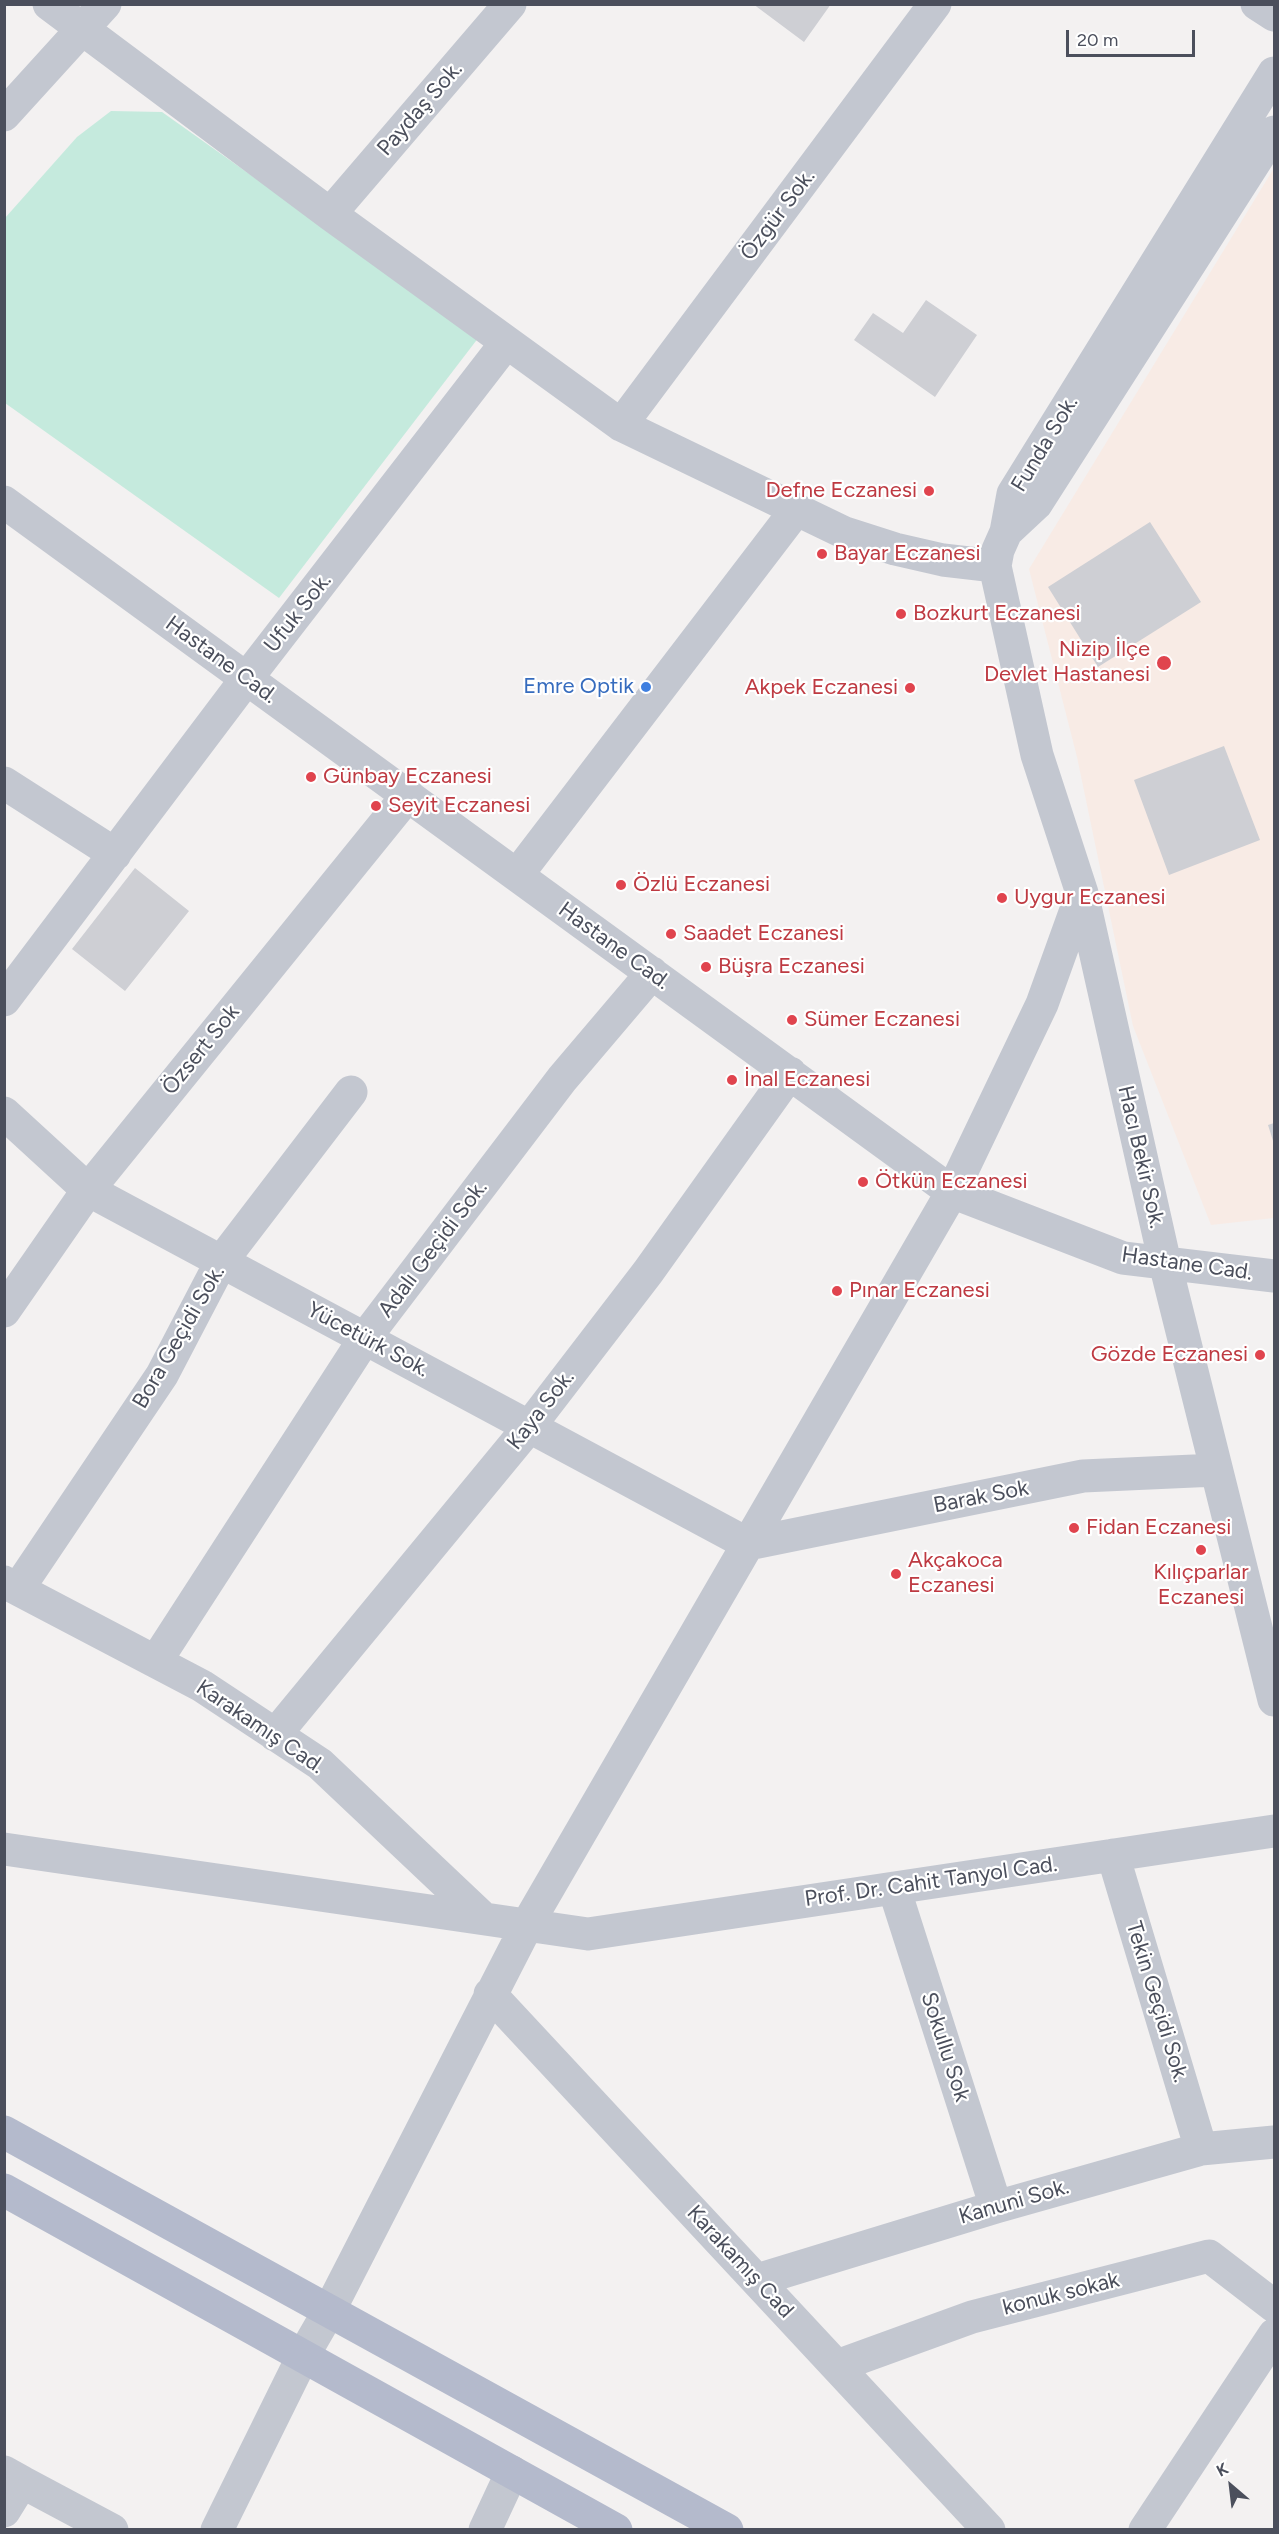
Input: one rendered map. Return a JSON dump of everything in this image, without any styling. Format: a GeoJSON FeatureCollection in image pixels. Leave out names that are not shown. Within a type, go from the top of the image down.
{"type":"FeatureCollection","features":[{"type":"Feature","properties":{"kind":"main road"},"geometry":{"type":"LineString","coordinates":[[4,2132],[727,2529]]}},
{"type":"Feature","properties":{"kind":"main road"},"geometry":{"type":"LineString","coordinates":[[4,2190],[616,2529]]}},
{"type":"Feature","properties":{"kind":"street"},"geometry":{"type":"LineString","coordinates":[[49,4],[81,31],[621,425],[845,533],[895,549],[943,560],[995,566],[998,550],[1006,532]]}},
{"type":"Feature","properties":{"kind":"street"},"geometry":{"type":"LineString","coordinates":[[4,115],[105,4]]}},
{"type":"Feature","properties":{"kind":"street","name":"Paydaş Sok."},"geometry":{"type":"LineString","coordinates":[[330,214],[510,4]]}},
{"type":"Feature","properties":{"kind":"street","name":"Özgür Sok."},"geometry":{"type":"LineString","coordinates":[[621,425],[935,4]]}},
{"type":"Feature","properties":{"kind":"street"},"geometry":{"type":"LineString","coordinates":[[1257,4],[1275,15]]}},
{"type":"Feature","properties":{"kind":"street","name":"Funda Sok."},"geometry":{"type":"LineString","coordinates":[[1006,532],[1013,494],[1275,73]]}},
{"type":"Feature","properties":{"kind":"street","name":"Funda Sok."},"geometry":{"type":"LineString","coordinates":[[1006,532],[1036,504],[1275,132]]}},
{"type":"Feature","properties":{"kind":"street","name":"Ufuk Sok."},"geometry":{"type":"LineString","coordinates":[[4,1000],[247,678],[507,343]]}},
{"type":"Feature","properties":{"kind":"street","name":"Hastane Cad."},"geometry":{"type":"LineString","coordinates":[[4,502],[952,1192],[1123,1258],[1275,1276]]}},
{"type":"Feature","properties":{"kind":"street"},"geometry":{"type":"LineString","coordinates":[[517,875],[796,510]]}},
{"type":"Feature","properties":{"kind":"street","name":"Hacı Bekir Sok."},"geometry":{"type":"LineString","coordinates":[[995,566],[1037,755],[1082,893],[1165,1263],[1275,1700]]}},
{"type":"Feature","properties":{"kind":"street"},"geometry":{"type":"LineString","coordinates":[[4,783],[115,854]]}},
{"type":"Feature","properties":{"kind":"street","name":"Özsert Sok"},"geometry":{"type":"LineString","coordinates":[[4,1311],[88,1190],[408,795]]}},
{"type":"Feature","properties":{"kind":"street"},"geometry":{"type":"LineString","coordinates":[[217,2529],[303,2356],[329,2311],[527,1925],[952,1192],[1042,1004],[1082,893]]}},
{"type":"Feature","properties":{"kind":"street","name":"Adalı Geçidi Sok."},"geometry":{"type":"LineString","coordinates":[[156,1661],[365,1338],[562,1079],[652,973]]}},
{"type":"Feature","properties":{"kind":"street","name":"Kaya Sok."},"geometry":{"type":"LineString","coordinates":[[275,1735],[529,1427],[648,1272],[790,1073]]}},
{"type":"Feature","properties":{"kind":"street","name":"Bora Geçidi Sok."},"geometry":{"type":"LineString","coordinates":[[11,1586],[162,1375],[221,1262],[351,1092]]}},
{"type":"Feature","properties":{"kind":"street","name":"Yücetürk Sok."},"geometry":{"type":"LineString","coordinates":[[4,1113],[88,1190],[748,1544]]}},
{"type":"Feature","properties":{"kind":"street","name":"Barak Sok"},"geometry":{"type":"LineString","coordinates":[[748,1544],[1083,1476],[1216,1470]]}},
{"type":"Feature","properties":{"kind":"street","name":"Karakamış Cad."},"geometry":{"type":"LineString","coordinates":[[11,1586],[202,1686],[320,1764],[483,1918]]}},
{"type":"Feature","properties":{"kind":"street","name":"Prof. Dr. Cahit Tanyol Cad."},"geometry":{"type":"LineString","coordinates":[[4,1849],[588,1934],[1275,1831]]}},
{"type":"Feature","properties":{"kind":"street","name":"Tekin Geçidi Sok."},"geometry":{"type":"LineString","coordinates":[[1113,1855],[1201,2149]]}},
{"type":"Feature","properties":{"kind":"street","name":"Sokullu Sok"},"geometry":{"type":"LineString","coordinates":[[894,1888],[996,2207]]}},
{"type":"Feature","properties":{"kind":"street","name":"Karakamış Cad"},"geometry":{"type":"LineString","coordinates":[[490,1994],[989,2529]]}},
{"type":"Feature","properties":{"kind":"street","name":"Kanuni Sok."},"geometry":{"type":"LineString","coordinates":[[757,2280],[996,2207],[1201,2149],[1275,2142]]}},
{"type":"Feature","properties":{"kind":"street","name":"konuk sokak"},"geometry":{"type":"LineString","coordinates":[[837,2366],[972,2317],[1209,2256],[1275,2306]]}},
{"type":"Feature","properties":{"kind":"street"},"geometry":{"type":"LineString","coordinates":[[1145,2529],[1264,2373],[1275,2335]]}},
{"type":"Feature","properties":{"kind":"street"},"geometry":{"type":"LineString","coordinates":[[484,2529],[512,2472]]}},
{"type":"Feature","properties":{"kind":"street"},"geometry":{"type":"LineString","coordinates":[[4,2511],[13,2477],[112,2529]]}},
{"type":"Feature","properties":{"kind":"shaded area","name":"Nizip İlçe Devlet Hastanesi"},"geometry":{"type":"Polygon","coordinates":[[[1274,168],[1274,1218],[1211,1225],[1133,1026],[1077,757],[1029,569],[1274,168]]]}},
{"type":"Feature","properties":{"kind":"green space"},"geometry":{"type":"Polygon","coordinates":[[[111,111],[162,112],[479,337],[279,598],[5,403],[5,218],[77,137],[111,111]]]}},
{"type":"Feature","properties":{"kind":"building"},"geometry":{"type":"Polygon","coordinates":[[[753,4],[831,4],[804,42],[753,4]]]}},
{"type":"Feature","properties":{"kind":"building"},"geometry":{"type":"Polygon","coordinates":[[[926,300],[977,335],[935,397],[854,340],[873,313],[903,333],[926,300]]]}},
{"type":"Feature","properties":{"kind":"building"},"geometry":{"type":"Polygon","coordinates":[[[1150,522],[1201,602],[1098,667],[1048,587],[1150,522]]]}},
{"type":"Feature","properties":{"kind":"building"},"geometry":{"type":"Polygon","coordinates":[[[1224,746],[1260,840],[1169,875],[1134,780],[1224,746]]]}},
{"type":"Feature","properties":{"kind":"building"},"geometry":{"type":"Polygon","coordinates":[[[135,868],[189,911],[125,991],[72,949],[135,868]]]}},
{"type":"Feature","properties":{"kind":"building"},"geometry":{"type":"Polygon","coordinates":[[[1274,1123],[1274,1144],[1268,1125],[1274,1123]]]}},
{"type":"Feature","properties":{"kind":"place","name":"Defne Eczanesi"},"geometry":{"type":"Point","coordinates":[929,491]}},
{"type":"Feature","properties":{"kind":"place","name":"Bayar Eczanesi"},"geometry":{"type":"Point","coordinates":[822,554]}},
{"type":"Feature","properties":{"kind":"place","name":"Bozkurt Eczanesi"},"geometry":{"type":"Point","coordinates":[901,614]}},
{"type":"Feature","properties":{"kind":"place","name":"Nizip İlçe Devlet Hastanesi"},"geometry":{"type":"Point","coordinates":[1164,663]}},
{"type":"Feature","properties":{"kind":"place","name":"Emre Optik"},"geometry":{"type":"Point","coordinates":[646,687]}},
{"type":"Feature","properties":{"kind":"place","name":"Akpek Eczanesi"},"geometry":{"type":"Point","coordinates":[910,688]}},
{"type":"Feature","properties":{"kind":"place","name":"Günbay Eczanesi"},"geometry":{"type":"Point","coordinates":[311,777]}},
{"type":"Feature","properties":{"kind":"place","name":"Seyit Eczanesi"},"geometry":{"type":"Point","coordinates":[376,806]}},
{"type":"Feature","properties":{"kind":"place","name":"Özlü Eczanesi"},"geometry":{"type":"Point","coordinates":[621,885]}},
{"type":"Feature","properties":{"kind":"place","name":"Uygur Eczanesi"},"geometry":{"type":"Point","coordinates":[1002,898]}},
{"type":"Feature","properties":{"kind":"place","name":"Saadet Eczanesi"},"geometry":{"type":"Point","coordinates":[671,934]}},
{"type":"Feature","properties":{"kind":"place","name":"Büşra Eczanesi"},"geometry":{"type":"Point","coordinates":[706,967]}},
{"type":"Feature","properties":{"kind":"place","name":"Sümer Eczanesi"},"geometry":{"type":"Point","coordinates":[792,1020]}},
{"type":"Feature","properties":{"kind":"place","name":"İnal Eczanesi"},"geometry":{"type":"Point","coordinates":[732,1080]}},
{"type":"Feature","properties":{"kind":"place","name":"Ötkün Eczanesi"},"geometry":{"type":"Point","coordinates":[863,1182]}},
{"type":"Feature","properties":{"kind":"place","name":"Pınar Eczanesi"},"geometry":{"type":"Point","coordinates":[837,1291]}},
{"type":"Feature","properties":{"kind":"place","name":"Gözde Eczanesi"},"geometry":{"type":"Point","coordinates":[1260,1355]}},
{"type":"Feature","properties":{"kind":"place","name":"Fidan Eczanesi"},"geometry":{"type":"Point","coordinates":[1074,1528]}},
{"type":"Feature","properties":{"kind":"place","name":"Kılıçparlar Eczanesi"},"geometry":{"type":"Point","coordinates":[1201,1550]}},
{"type":"Feature","properties":{"kind":"place","name":"Akçakoca Eczanesi"},"geometry":{"type":"Point","coordinates":[896,1574]}}]}
